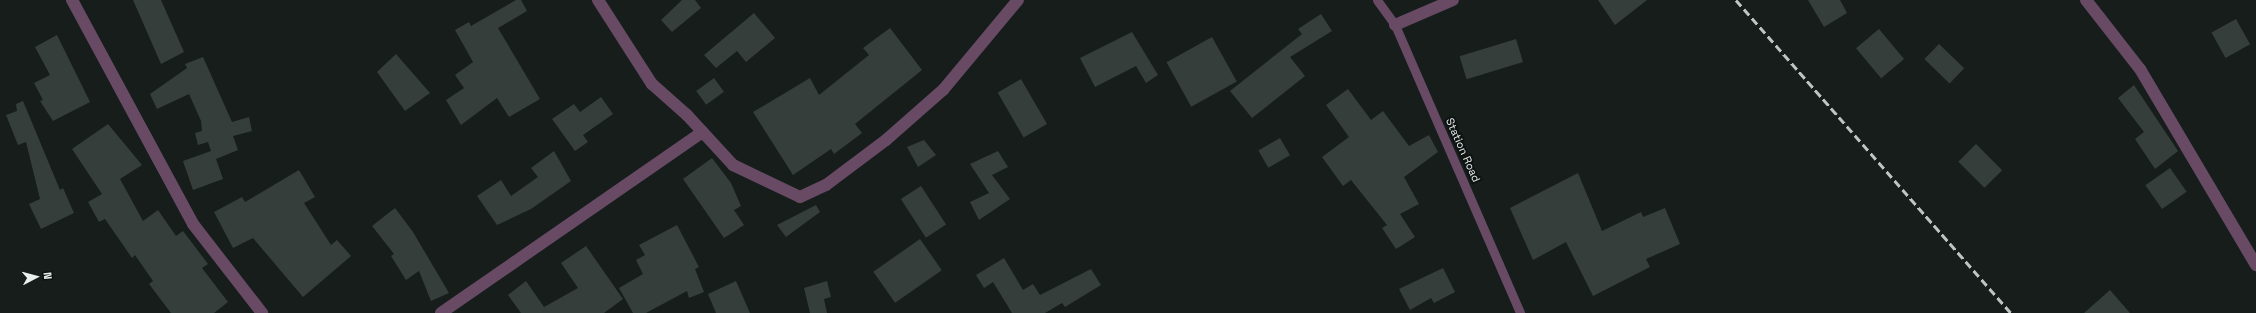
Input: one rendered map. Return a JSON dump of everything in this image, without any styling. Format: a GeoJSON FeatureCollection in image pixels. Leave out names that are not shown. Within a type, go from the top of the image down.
{"type":"FeatureCollection","features":[{"type":"Feature","properties":{"kind":"street"},"geometry":{"type":"LineString","coordinates":[[72,0],[193,224],[262,313]]}},
{"type":"Feature","properties":{"kind":"street"},"geometry":{"type":"LineString","coordinates":[[598,0],[652,84],[702,132],[733,165],[800,197],[832,181],[943,90],[1018,0]]}},
{"type":"Feature","properties":{"kind":"street"},"geometry":{"type":"LineString","coordinates":[[1395,25],[1453,0]]}},
{"type":"Feature","properties":{"kind":"street"},"geometry":{"type":"LineString","coordinates":[[2086,0],[2140,69],[2256,265]]}},
{"type":"Feature","properties":{"kind":"street"},"geometry":{"type":"LineString","coordinates":[[442,313],[702,132]]}},
{"type":"Feature","properties":{"kind":"lane","name":"Station Road"},"geometry":{"type":"LineString","coordinates":[[1377,0],[1395,25],[1520,313]]}},
{"type":"Feature","properties":{"kind":"building"},"geometry":{"type":"Polygon","coordinates":[[[133,0],[161,0],[184,52],[161,64],[133,0]]]}},
{"type":"Feature","properties":{"kind":"building"},"geometry":{"type":"Polygon","coordinates":[[[516,0],[521,0],[527,11],[498,28],[540,99],[509,117],[497,98],[461,125],[446,100],[464,88],[455,75],[473,62],[455,30],[469,22],[471,26],[516,0]]]}},
{"type":"Feature","properties":{"kind":"building"},"geometry":{"type":"Polygon","coordinates":[[[682,0],[695,0],[701,8],[672,32],[661,20],[682,0]]]}},
{"type":"Feature","properties":{"kind":"building"},"geometry":{"type":"Polygon","coordinates":[[[1598,0],[1647,0],[1615,25],[1598,0]]]}},
{"type":"Feature","properties":{"kind":"building"},"geometry":{"type":"Polygon","coordinates":[[[1808,0],[1840,0],[1847,13],[1824,27],[1808,0]]]}},
{"type":"Feature","properties":{"kind":"building"},"geometry":{"type":"Polygon","coordinates":[[[754,13],[775,38],[746,62],[737,51],[716,68],[704,55],[754,13]]]}},
{"type":"Feature","properties":{"kind":"building"},"geometry":{"type":"Polygon","coordinates":[[[1321,14],[1332,31],[1290,57],[1305,76],[1252,118],[1230,91],[1302,34],[1298,29],[1321,14]]]}},
{"type":"Feature","properties":{"kind":"building"},"geometry":{"type":"Polygon","coordinates":[[[2236,19],[2250,44],[2226,58],[2212,33],[2236,19]]]}},
{"type":"Feature","properties":{"kind":"building"},"geometry":{"type":"Polygon","coordinates":[[[890,28],[922,70],[855,124],[862,133],[834,154],[831,149],[793,175],[753,112],[810,78],[819,95],[869,55],[863,48],[890,28]]]}},
{"type":"Feature","properties":{"kind":"building"},"geometry":{"type":"Polygon","coordinates":[[[1879,29],[1904,59],[1881,78],[1856,48],[1879,29]]]}},
{"type":"Feature","properties":{"kind":"building"},"geometry":{"type":"Polygon","coordinates":[[[1132,32],[1158,75],[1146,83],[1136,66],[1095,87],[1080,58],[1132,32]]]}},
{"type":"Feature","properties":{"kind":"building"},"geometry":{"type":"Polygon","coordinates":[[[57,35],[90,102],[53,121],[40,101],[43,100],[34,83],[50,75],[35,47],[57,35]]]}},
{"type":"Feature","properties":{"kind":"building"},"geometry":{"type":"Polygon","coordinates":[[[1212,37],[1237,82],[1191,107],[1167,62],[1212,37]]]}},
{"type":"Feature","properties":{"kind":"building"},"geometry":{"type":"Polygon","coordinates":[[[1516,39],[1523,62],[1467,79],[1460,56],[1516,39]]]}},
{"type":"Feature","properties":{"kind":"building"},"geometry":{"type":"Polygon","coordinates":[[[1939,44],[1964,68],[1950,83],[1924,59],[1939,44]]]}},
{"type":"Feature","properties":{"kind":"building"},"geometry":{"type":"Polygon","coordinates":[[[396,54],[430,93],[405,111],[377,72],[396,54]]]}},
{"type":"Feature","properties":{"kind":"building"},"geometry":{"type":"Polygon","coordinates":[[[203,57],[232,122],[249,117],[252,131],[233,136],[238,150],[216,159],[223,179],[193,190],[183,161],[211,151],[208,142],[198,145],[195,133],[202,131],[201,121],[189,94],[157,109],[150,94],[187,68],[185,64],[203,57]]]}},
{"type":"Feature","properties":{"kind":"building"},"geometry":{"type":"Polygon","coordinates":[[[714,78],[724,92],[706,105],[696,91],[714,78]]]}},
{"type":"Feature","properties":{"kind":"building"},"geometry":{"type":"Polygon","coordinates":[[[1021,79],[1047,124],[1024,138],[998,92],[1021,79]]]}},
{"type":"Feature","properties":{"kind":"building"},"geometry":{"type":"Polygon","coordinates":[[[2134,85],[2178,151],[2155,169],[2135,139],[2144,132],[2118,98],[2134,85]]]}},
{"type":"Feature","properties":{"kind":"building"},"geometry":{"type":"Polygon","coordinates":[[[1348,89],[1371,120],[1383,111],[1409,146],[1429,135],[1438,152],[1404,177],[1419,204],[1400,214],[1415,237],[1396,249],[1382,228],[1387,225],[1351,180],[1343,186],[1322,157],[1349,137],[1326,105],[1348,89]]]}},
{"type":"Feature","properties":{"kind":"building"},"geometry":{"type":"Polygon","coordinates":[[[601,97],[613,114],[583,135],[588,142],[575,151],[552,119],[574,104],[580,112],[601,97]]]}},
{"type":"Feature","properties":{"kind":"building"},"geometry":{"type":"Polygon","coordinates":[[[23,101],[60,190],[63,188],[74,213],[41,229],[29,204],[40,199],[26,142],[18,145],[6,115],[17,111],[16,104],[23,101]]]}},
{"type":"Feature","properties":{"kind":"building"},"geometry":{"type":"Polygon","coordinates":[[[108,124],[142,165],[120,179],[143,221],[158,210],[176,236],[183,231],[208,264],[202,268],[228,302],[214,313],[171,313],[149,284],[153,281],[135,255],[132,258],[105,219],[99,222],[88,202],[102,194],[72,149],[108,124]]]}},
{"type":"Feature","properties":{"kind":"building"},"geometry":{"type":"Polygon","coordinates":[[[1280,138],[1290,155],[1268,168],[1258,150],[1280,138]]]}},
{"type":"Feature","properties":{"kind":"building"},"geometry":{"type":"Polygon","coordinates":[[[924,140],[936,155],[918,167],[907,147],[924,140]]]}},
{"type":"Feature","properties":{"kind":"building"},"geometry":{"type":"Polygon","coordinates":[[[1976,144],[2002,170],[1984,188],[1958,162],[1976,144]]]}},
{"type":"Feature","properties":{"kind":"building"},"geometry":{"type":"Polygon","coordinates":[[[554,151],[571,181],[531,209],[497,225],[477,196],[501,180],[511,196],[538,177],[531,168],[554,151]]]}},
{"type":"Feature","properties":{"kind":"building"},"geometry":{"type":"Polygon","coordinates":[[[998,151],[1008,167],[992,175],[1010,199],[979,220],[970,202],[989,193],[970,164],[998,151]]]}},
{"type":"Feature","properties":{"kind":"building"},"geometry":{"type":"Polygon","coordinates":[[[712,158],[731,183],[741,206],[734,210],[744,225],[724,238],[683,179],[712,158]]]}},
{"type":"Feature","properties":{"kind":"building"},"geometry":{"type":"Polygon","coordinates":[[[2170,168],[2187,192],[2162,209],[2145,185],[2170,168]]]}},
{"type":"Feature","properties":{"kind":"building"},"geometry":{"type":"Polygon","coordinates":[[[299,170],[315,197],[304,203],[331,245],[337,240],[351,256],[303,297],[253,238],[233,248],[214,212],[242,197],[245,202],[299,170]]]}},
{"type":"Feature","properties":{"kind":"building"},"geometry":{"type":"Polygon","coordinates":[[[1578,173],[1602,231],[1641,212],[1643,217],[1665,208],[1680,244],[1646,259],[1650,267],[1593,296],[1566,242],[1533,260],[1510,208],[1578,173]]]}},
{"type":"Feature","properties":{"kind":"building"},"geometry":{"type":"Polygon","coordinates":[[[921,186],[946,225],[926,238],[901,199],[921,186]]]}},
{"type":"Feature","properties":{"kind":"building"},"geometry":{"type":"Polygon","coordinates":[[[816,205],[820,212],[786,237],[777,225],[816,205]]]}},
{"type":"Feature","properties":{"kind":"building"},"geometry":{"type":"Polygon","coordinates":[[[395,208],[413,232],[449,293],[431,301],[419,271],[406,280],[391,256],[394,254],[372,226],[395,208]]]}},
{"type":"Feature","properties":{"kind":"building"},"geometry":{"type":"Polygon","coordinates":[[[677,225],[699,267],[695,269],[704,292],[689,298],[687,291],[646,313],[633,313],[619,288],[643,274],[636,260],[645,255],[639,245],[677,225]]]}},
{"type":"Feature","properties":{"kind":"building"},"geometry":{"type":"Polygon","coordinates":[[[920,239],[942,270],[895,303],[873,272],[920,239]]]}},
{"type":"Feature","properties":{"kind":"building"},"geometry":{"type":"Polygon","coordinates":[[[586,246],[623,299],[604,313],[521,313],[508,295],[526,281],[544,307],[578,288],[561,263],[586,246]]]}},
{"type":"Feature","properties":{"kind":"building"},"geometry":{"type":"Polygon","coordinates":[[[1004,258],[1023,290],[1033,284],[1040,295],[1091,269],[1101,285],[1065,307],[1062,303],[1045,313],[1012,313],[993,282],[984,288],[976,275],[1004,258]]]}},
{"type":"Feature","properties":{"kind":"building"},"geometry":{"type":"Polygon","coordinates":[[[1443,268],[1455,292],[1434,303],[1431,298],[1410,310],[1399,289],[1443,268]]]}},
{"type":"Feature","properties":{"kind":"building"},"geometry":{"type":"Polygon","coordinates":[[[736,281],[750,313],[716,313],[708,294],[736,281]]]}},
{"type":"Feature","properties":{"kind":"building"},"geometry":{"type":"Polygon","coordinates":[[[827,281],[831,297],[824,299],[827,313],[810,313],[804,288],[827,281]]]}},
{"type":"Feature","properties":{"kind":"building"},"geometry":{"type":"Polygon","coordinates":[[[2110,290],[2130,313],[2084,313],[2110,290]]]}},
{"type":"Feature","properties":{"kind":"railway"},"geometry":{"type":"LineString","coordinates":[[1736,0],[2011,313]]}}]}
